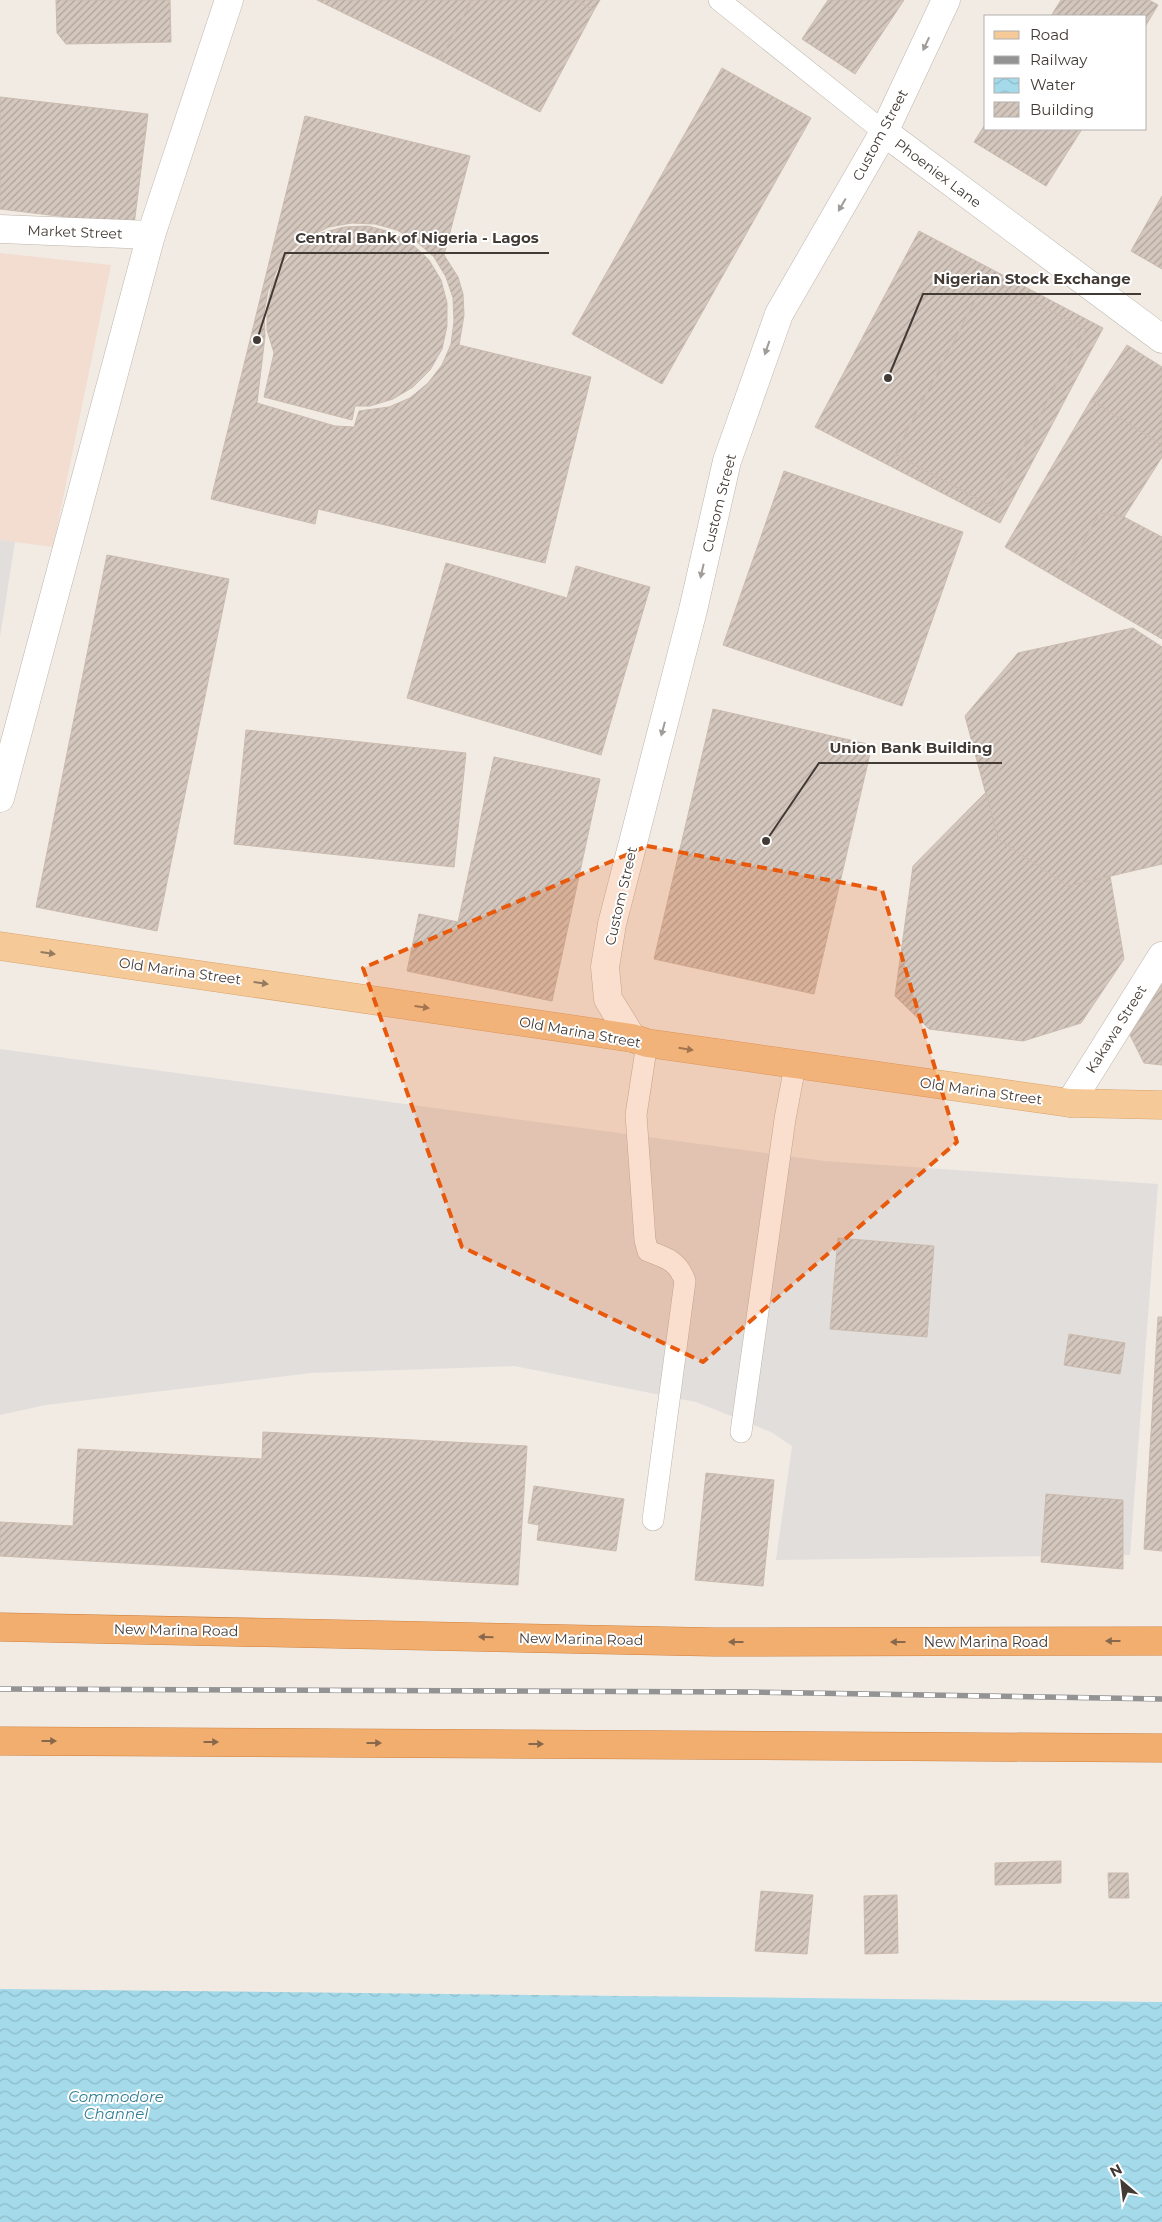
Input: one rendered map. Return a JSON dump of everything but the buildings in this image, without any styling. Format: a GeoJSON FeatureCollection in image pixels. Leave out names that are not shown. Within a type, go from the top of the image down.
{"type":"FeatureCollection","features":[{"type":"Feature","properties":{"kind":"highway","name":"New Marina Road"},"geometry":{"type":"LineString","coordinates":[[0,1627],[714,1642],[1162,1642]]}},
{"type":"Feature","properties":{"kind":"highway"},"geometry":{"type":"LineString","coordinates":[[0,1741],[1162,1748]]}},
{"type":"Feature","properties":{"kind":"main road","name":"Old Marina Street"},"geometry":{"type":"LineString","coordinates":[[0,946],[640,1041],[795,1066],[1070,1103],[1162,1105]]}},
{"type":"Feature","properties":{"kind":"street"},"geometry":{"type":"LineString","coordinates":[[0,798],[150,235],[229,0]]}},
{"type":"Feature","properties":{"kind":"street","name":"Custom Street"},"geometry":{"type":"LineString","coordinates":[[640,1041],[608,999],[606,967],[612,924],[693,610],[727,462],[779,314],[884,132],[946,0]]}},
{"type":"Feature","properties":{"kind":"street","name":"Phoeniex Lane"},"geometry":{"type":"LineString","coordinates":[[884,132],[1162,339]]}},
{"type":"Feature","properties":{"kind":"street","name":"Market Street"},"geometry":{"type":"LineString","coordinates":[[0,229],[150,235]]}},
{"type":"Feature","properties":{"kind":"street","name":"Kakawa Street"},"geometry":{"type":"LineString","coordinates":[[1070,1103],[1162,956]]}},
{"type":"Feature","properties":{"kind":"lane","name":"Phoeniex Lane"},"geometry":{"type":"LineString","coordinates":[[719,0],[884,132]]}},
{"type":"Feature","properties":{"kind":"lane"},"geometry":{"type":"LineString","coordinates":[[640,1041],[636,1115],[645,1240],[648,1251],[668,1259],[681,1268],[685,1281],[653,1520]]}},
{"type":"Feature","properties":{"kind":"lane"},"geometry":{"type":"LineString","coordinates":[[741,1432],[785,1119],[795,1066]]}},
{"type":"Feature","properties":{"kind":"highlighted area"},"geometry":{"type":"Polygon","coordinates":[[[647,846],[882,890],[957,1142],[703,1362],[462,1247],[363,968],[647,846]]]}},
{"type":"Feature","properties":{"kind":"shaded area"},"geometry":{"type":"Polygon","coordinates":[[[0,253],[111,265],[53,547],[0,540],[0,253]]]}},
{"type":"Feature","properties":{"kind":"shaded area"},"geometry":{"type":"Polygon","coordinates":[[[0,540],[15,542],[0,637],[0,540]]]}},
{"type":"Feature","properties":{"kind":"shaded area"},"geometry":{"type":"Polygon","coordinates":[[[0,1049],[824,1161],[1158,1184],[1130,1555],[776,1560],[792,1446],[771,1432],[696,1402],[514,1366],[311,1373],[46,1405],[0,1415],[0,1049]]]}},
{"type":"Feature","properties":{"kind":"water","name":"Commodore Channel"},"geometry":{"type":"Polygon","coordinates":[[[0,1989],[1162,2002],[1162,2222],[0,2222],[0,1989]]]}},
{"type":"Feature","properties":{"kind":"railway"},"geometry":{"type":"LineString","coordinates":[[0,1689],[744,1692],[1162,1699]]}},
{"type":"Feature","properties":{"kind":"place","name":"Central Bank of Nigeria - Lagos"},"geometry":{"type":"Point","coordinates":[257,340]}},
{"type":"Feature","properties":{"kind":"place","name":"Nigerian Stock Exchange"},"geometry":{"type":"Point","coordinates":[888,378]}},
{"type":"Feature","properties":{"kind":"place","name":"Union Bank Building"},"geometry":{"type":"Point","coordinates":[766,841]}}]}
